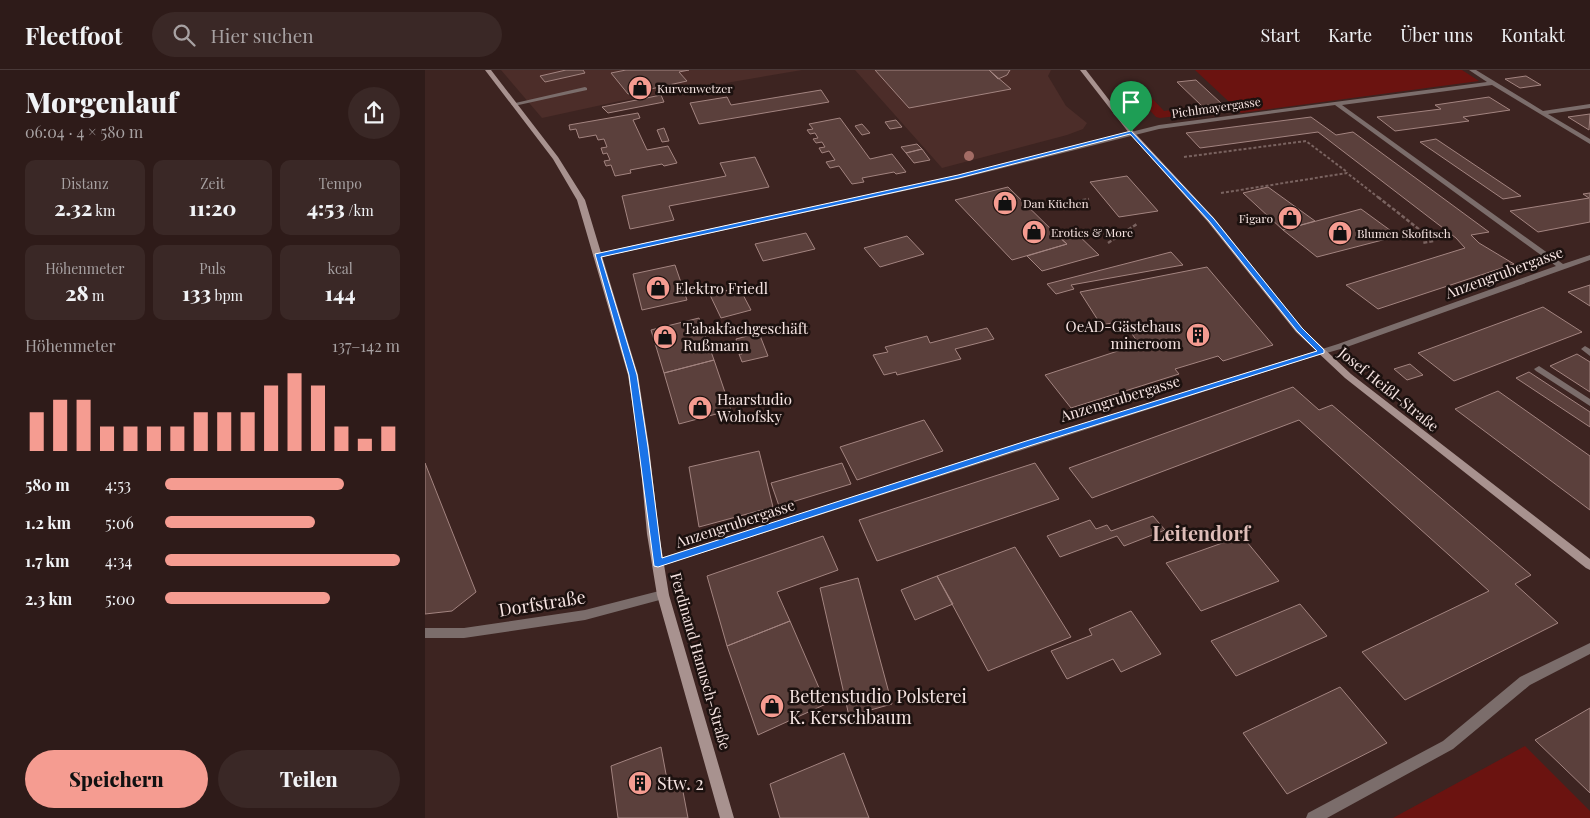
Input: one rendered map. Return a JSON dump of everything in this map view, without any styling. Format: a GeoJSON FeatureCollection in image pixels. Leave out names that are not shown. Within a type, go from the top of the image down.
{"type":"FeatureCollection","features":[{"type":"Feature","properties":{"kind":"street","name":"Ferdinand Hanusch-Straße"},"geometry":{"type":"LineString","coordinates":[[488,70],[556,158],[581,200],[633,375],[663,595],[727,818]]}},
{"type":"Feature","properties":{"kind":"street","name":"Josef Heißl-Straße"},"geometry":{"type":"LineString","coordinates":[[1083,70],[1131,132],[1211,220],[1299,330],[1348,376],[1590,565]]}},
{"type":"Feature","properties":{"kind":"street"},"geometry":{"type":"LineString","coordinates":[[1472,70],[1590,142]]}},
{"type":"Feature","properties":{"kind":"street","name":"Pichlmayergasse"},"geometry":{"type":"LineString","coordinates":[[597,256],[959,177],[1131,132],[1491,83]]}},
{"type":"Feature","properties":{"kind":"street"},"geometry":{"type":"LineString","coordinates":[[514,104],[585,89]]}},
{"type":"Feature","properties":{"kind":"street"},"geometry":{"type":"LineString","coordinates":[[1335,103],[1562,267]]}},
{"type":"Feature","properties":{"kind":"street"},"geometry":{"type":"LineString","coordinates":[[1541,113],[1590,106]]}},
{"type":"Feature","properties":{"kind":"street","name":"Anzengrubergasse"},"geometry":{"type":"LineString","coordinates":[[658,563],[1036,441],[1322,352],[1590,257]]}},
{"type":"Feature","properties":{"kind":"street"},"geometry":{"type":"LineString","coordinates":[[1539,369],[1590,403]]}},
{"type":"Feature","properties":{"kind":"street","name":"Dorfstraße"},"geometry":{"type":"LineString","coordinates":[[425,633],[464,633],[585,615],[663,595]]}},
{"type":"Feature","properties":{"kind":"street"},"geometry":{"type":"LineString","coordinates":[[1313,818],[1448,745],[1525,681],[1590,648]]}},
{"type":"Feature","properties":{"kind":"path"},"geometry":{"type":"LineString","coordinates":[[1185,157],[1306,141],[1434,241],[1422,243]]}},
{"type":"Feature","properties":{"kind":"path"},"geometry":{"type":"LineString","coordinates":[[1221,193],[1347,173]]}},
{"type":"Feature","properties":{"kind":"path"},"geometry":{"type":"LineString","coordinates":[[1047,207],[1089,199]]}},
{"type":"Feature","properties":{"kind":"path"},"geometry":{"type":"LineString","coordinates":[[1108,242],[1137,224]]}},
{"type":"Feature","properties":{"kind":"shaded area"},"geometry":{"type":"Polygon","coordinates":[[[501,70],[802,70],[620,101],[542,118],[501,70]]]}},
{"type":"Feature","properties":{"kind":"shaded area"},"geometry":{"type":"Polygon","coordinates":[[[855,70],[1051,70],[1048,76],[1066,106],[1087,123],[1083,129],[1067,135],[942,168],[855,70]]]}},
{"type":"Feature","properties":{"kind":"shaded area"},"geometry":{"type":"Polygon","coordinates":[[[1195,70],[1462,70],[1479,81],[1241,113],[1195,70]]]}},
{"type":"Feature","properties":{"kind":"shaded area"},"geometry":{"type":"Polygon","coordinates":[[[1144,90],[1164,111],[1200,106],[1203,109],[1231,106],[1235,109],[1160,118],[1156,117],[1132,91],[1144,90]]]}},
{"type":"Feature","properties":{"kind":"shaded area"},"geometry":{"type":"Polygon","coordinates":[[[1525,746],[1590,811],[1590,818],[1393,818],[1525,746]]]}},
{"type":"Feature","properties":{"kind":"building"},"geometry":{"type":"Polygon","coordinates":[[[566,70],[583,70],[585,73],[545,82],[540,76],[566,70]]]}},
{"type":"Feature","properties":{"kind":"building","name":"Kurvenwetzer"},"geometry":{"type":"Polygon","coordinates":[[[626,70],[689,70],[679,72],[687,81],[628,94],[611,73],[626,70]]]}},
{"type":"Feature","properties":{"kind":"building"},"geometry":{"type":"Polygon","coordinates":[[[875,70],[989,70],[1011,89],[909,108],[875,70]]]}},
{"type":"Feature","properties":{"kind":"building"},"geometry":{"type":"Polygon","coordinates":[[[989,70],[1010,70],[1007,75],[998,79],[989,70]]]}},
{"type":"Feature","properties":{"kind":"building"},"geometry":{"type":"Polygon","coordinates":[[[1526,76],[1541,85],[1520,88],[1505,79],[1526,76]]]}},
{"type":"Feature","properties":{"kind":"building"},"geometry":{"type":"Polygon","coordinates":[[[1196,80],[1222,104],[1202,106],[1177,82],[1196,80]]]}},
{"type":"Feature","properties":{"kind":"building"},"geometry":{"type":"Polygon","coordinates":[[[821,90],[829,102],[699,124],[690,103],[727,97],[731,105],[821,90]]]}},
{"type":"Feature","properties":{"kind":"building"},"geometry":{"type":"Polygon","coordinates":[[[661,95],[664,102],[608,113],[602,107],[661,95]]]}},
{"type":"Feature","properties":{"kind":"building"},"geometry":{"type":"Polygon","coordinates":[[[1489,97],[1510,110],[1463,117],[1469,121],[1395,131],[1377,117],[1441,109],[1435,105],[1489,97]]]}},
{"type":"Feature","properties":{"kind":"building"},"geometry":{"type":"Polygon","coordinates":[[[638,113],[640,118],[633,120],[647,150],[668,146],[677,163],[630,170],[631,173],[615,176],[611,165],[606,166],[604,161],[610,160],[607,153],[603,154],[601,148],[607,147],[604,139],[598,140],[596,135],[579,138],[576,129],[570,130],[569,125],[638,113]]]}},
{"type":"Feature","properties":{"kind":"building"},"geometry":{"type":"Polygon","coordinates":[[[1590,114],[1589,130],[1568,117],[1590,114]]]}},
{"type":"Feature","properties":{"kind":"building"},"geometry":{"type":"Polygon","coordinates":[[[1311,117],[1336,135],[1353,132],[1489,232],[1471,235],[1479,243],[1514,264],[1378,309],[1346,285],[1465,248],[1456,238],[1318,132],[1200,148],[1186,133],[1311,117]]]}},
{"type":"Feature","properties":{"kind":"building"},"geometry":{"type":"Polygon","coordinates":[[[840,118],[870,159],[892,154],[906,172],[896,174],[894,172],[862,178],[864,182],[852,184],[839,166],[830,168],[826,162],[835,160],[829,151],[822,153],[819,148],[825,147],[822,142],[816,143],[813,139],[818,138],[815,133],[810,134],[807,130],[813,129],[809,124],[840,118]]]}},
{"type":"Feature","properties":{"kind":"building"},"geometry":{"type":"Polygon","coordinates":[[[896,120],[902,127],[890,129],[885,122],[896,120]]]}},
{"type":"Feature","properties":{"kind":"building"},"geometry":{"type":"Polygon","coordinates":[[[862,124],[870,133],[862,135],[855,126],[862,124]]]}},
{"type":"Feature","properties":{"kind":"building"},"geometry":{"type":"Polygon","coordinates":[[[664,128],[669,141],[662,142],[657,130],[664,128]]]}},
{"type":"Feature","properties":{"kind":"building"},"geometry":{"type":"Polygon","coordinates":[[[1436,139],[1521,196],[1503,199],[1420,142],[1436,139]]]}},
{"type":"Feature","properties":{"kind":"building"},"geometry":{"type":"Polygon","coordinates":[[[917,144],[922,149],[906,153],[901,147],[917,144]]]}},
{"type":"Feature","properties":{"kind":"building"},"geometry":{"type":"Polygon","coordinates":[[[922,149],[930,160],[914,163],[906,153],[922,149]]]}},
{"type":"Feature","properties":{"kind":"building"},"geometry":{"type":"Polygon","coordinates":[[[755,157],[769,187],[669,206],[674,220],[630,229],[622,196],[726,176],[720,163],[755,157]]]}},
{"type":"Feature","properties":{"kind":"building"},"geometry":{"type":"Polygon","coordinates":[[[1127,176],[1158,211],[1119,217],[1090,182],[1127,176]]]}},
{"type":"Feature","properties":{"kind":"building"},"geometry":{"type":"Polygon","coordinates":[[[1008,187],[1067,244],[1012,260],[955,200],[1008,187]]]}},
{"type":"Feature","properties":{"kind":"building"},"geometry":{"type":"Polygon","coordinates":[[[1268,187],[1315,221],[1283,230],[1243,193],[1268,187]]]}},
{"type":"Feature","properties":{"kind":"building"},"geometry":{"type":"Polygon","coordinates":[[[1590,193],[1590,222],[1538,232],[1510,211],[1589,198],[1583,194],[1590,193]]]}},
{"type":"Feature","properties":{"kind":"building","name":"Blumen Skofitsch"},"geometry":{"type":"Polygon","coordinates":[[[1361,209],[1398,236],[1317,257],[1283,230],[1361,209]]]}},
{"type":"Feature","properties":{"kind":"building"},"geometry":{"type":"Polygon","coordinates":[[[1075,232],[1099,255],[1042,271],[1027,256],[1067,244],[1058,236],[1075,232]]]}},
{"type":"Feature","properties":{"kind":"building"},"geometry":{"type":"Polygon","coordinates":[[[806,233],[815,249],[763,261],[755,244],[806,233]]]}},
{"type":"Feature","properties":{"kind":"building"},"geometry":{"type":"Polygon","coordinates":[[[907,236],[924,254],[880,267],[864,248],[907,236]]]}},
{"type":"Feature","properties":{"kind":"building"},"geometry":{"type":"Polygon","coordinates":[[[1171,252],[1183,265],[1071,285],[1074,289],[1056,294],[1047,284],[1171,252]]]}},
{"type":"Feature","properties":{"kind":"building"},"geometry":{"type":"Polygon","coordinates":[[[675,265],[687,300],[642,310],[633,274],[675,265]]]}},
{"type":"Feature","properties":{"kind":"building","name":"OeAD-Gästehaus mineroom"},"geometry":{"type":"Polygon","coordinates":[[[1207,267],[1273,345],[1223,361],[1218,356],[1175,369],[1179,374],[1071,408],[1045,375],[1139,344],[1123,321],[1101,325],[1080,292],[1207,267]]]}},
{"type":"Feature","properties":{"kind":"building"},"geometry":{"type":"Polygon","coordinates":[[[1590,285],[1590,306],[1568,292],[1590,285]]]}},
{"type":"Feature","properties":{"kind":"building"},"geometry":{"type":"Polygon","coordinates":[[[739,287],[751,310],[721,318],[710,295],[739,287]]]}},
{"type":"Feature","properties":{"kind":"building"},"geometry":{"type":"Polygon","coordinates":[[[1543,307],[1582,332],[1454,381],[1418,353],[1543,307]]]}},
{"type":"Feature","properties":{"kind":"building"},"geometry":{"type":"Polygon","coordinates":[[[699,318],[714,360],[664,373],[651,330],[699,318]]]}},
{"type":"Feature","properties":{"kind":"building"},"geometry":{"type":"Polygon","coordinates":[[[987,328],[994,339],[955,349],[961,359],[897,375],[896,372],[884,375],[873,355],[888,352],[885,347],[927,336],[930,343],[987,328]]]}},
{"type":"Feature","properties":{"kind":"building"},"geometry":{"type":"Polygon","coordinates":[[[759,333],[768,356],[742,362],[739,354],[742,354],[736,339],[759,333]]]}},
{"type":"Feature","properties":{"kind":"building"},"geometry":{"type":"Polygon","coordinates":[[[1577,354],[1590,362],[1590,392],[1550,366],[1577,354]]]}},
{"type":"Feature","properties":{"kind":"building"},"geometry":{"type":"Polygon","coordinates":[[[714,360],[731,410],[679,424],[664,373],[714,360]]]}},
{"type":"Feature","properties":{"kind":"building"},"geometry":{"type":"Polygon","coordinates":[[[1410,364],[1423,375],[1407,380],[1394,369],[1410,364]]]}},
{"type":"Feature","properties":{"kind":"building"},"geometry":{"type":"Polygon","coordinates":[[[1529,372],[1590,412],[1590,427],[1516,378],[1529,372]]]}},
{"type":"Feature","properties":{"kind":"building"},"geometry":{"type":"Polygon","coordinates":[[[1293,387],[1319,410],[1332,405],[1531,575],[1515,584],[1558,623],[1405,700],[1362,652],[1489,591],[1299,420],[1092,498],[1069,468],[1293,387]]]}},
{"type":"Feature","properties":{"kind":"building"},"geometry":{"type":"Polygon","coordinates":[[[1498,391],[1590,456],[1590,510],[1455,409],[1498,391]]]}},
{"type":"Feature","properties":{"kind":"building"},"geometry":{"type":"Polygon","coordinates":[[[924,420],[943,451],[857,480],[840,447],[924,420]]]}},
{"type":"Feature","properties":{"kind":"building"},"geometry":{"type":"Polygon","coordinates":[[[759,451],[773,507],[699,527],[689,467],[759,451]]]}},
{"type":"Feature","properties":{"kind":"building"},"geometry":{"type":"Polygon","coordinates":[[[425,463],[476,592],[452,611],[425,614],[425,463]]]}},
{"type":"Feature","properties":{"kind":"building"},"geometry":{"type":"Polygon","coordinates":[[[842,463],[851,484],[779,506],[771,483],[842,463]]]}},
{"type":"Feature","properties":{"kind":"building"},"geometry":{"type":"Polygon","coordinates":[[[1035,463],[1059,499],[877,561],[859,520],[1035,463]]]}},
{"type":"Feature","properties":{"kind":"building"},"geometry":{"type":"Polygon","coordinates":[[[1153,516],[1165,530],[1124,546],[1117,536],[1060,557],[1047,536],[1090,520],[1096,529],[1107,525],[1111,531],[1153,516]]]}},
{"type":"Feature","properties":{"kind":"building"},"geometry":{"type":"Polygon","coordinates":[[[823,536],[838,570],[777,592],[790,621],[727,646],[707,576],[823,536]]]}},
{"type":"Feature","properties":{"kind":"building"},"geometry":{"type":"Polygon","coordinates":[[[1242,536],[1279,581],[1201,611],[1166,563],[1242,536]]]}},
{"type":"Feature","properties":{"kind":"building"},"geometry":{"type":"Polygon","coordinates":[[[1015,547],[1071,637],[988,671],[937,576],[1015,547]]]}},
{"type":"Feature","properties":{"kind":"building"},"geometry":{"type":"Polygon","coordinates":[[[937,576],[953,604],[915,620],[901,590],[937,576]]]}},
{"type":"Feature","properties":{"kind":"building"},"geometry":{"type":"Polygon","coordinates":[[[858,578],[892,704],[849,716],[820,588],[858,578]]]}},
{"type":"Feature","properties":{"kind":"building"},"geometry":{"type":"Polygon","coordinates":[[[1300,604],[1327,636],[1236,676],[1211,641],[1300,604]]]}},
{"type":"Feature","properties":{"kind":"building"},"geometry":{"type":"Polygon","coordinates":[[[1131,611],[1161,654],[1121,672],[1113,659],[1067,679],[1051,651],[1092,635],[1089,629],[1131,611]]]}},
{"type":"Feature","properties":{"kind":"building"},"geometry":{"type":"Polygon","coordinates":[[[790,621],[826,704],[758,735],[727,646],[790,621]]]}},
{"type":"Feature","properties":{"kind":"building"},"geometry":{"type":"Polygon","coordinates":[[[1340,687],[1387,743],[1287,794],[1243,733],[1340,687]]]}},
{"type":"Feature","properties":{"kind":"building"},"geometry":{"type":"Polygon","coordinates":[[[1590,708],[1590,793],[1535,740],[1590,708]]]}},
{"type":"Feature","properties":{"kind":"building","name":"Stw. 2"},"geometry":{"type":"Polygon","coordinates":[[[661,747],[668,785],[681,781],[688,818],[618,818],[611,766],[661,747]]]}},
{"type":"Feature","properties":{"kind":"building"},"geometry":{"type":"Polygon","coordinates":[[[844,753],[869,818],[780,818],[770,784],[844,753]]]}},
{"type":"Feature","properties":{"kind":"place","name":"Kurvenwetzer"},"geometry":{"type":"Point","coordinates":[640,88]}},
{"type":"Feature","properties":{"kind":"place","name":"Dan Küchen"},"geometry":{"type":"Point","coordinates":[1005,203]}},
{"type":"Feature","properties":{"kind":"place","name":"Figaro"},"geometry":{"type":"Point","coordinates":[1290,218]}},
{"type":"Feature","properties":{"kind":"place","name":"Erotics & More"},"geometry":{"type":"Point","coordinates":[1034,232]}},
{"type":"Feature","properties":{"kind":"place","name":"Blumen Skofitsch"},"geometry":{"type":"Point","coordinates":[1340,233]}},
{"type":"Feature","properties":{"kind":"place","name":"Elektro Friedl"},"geometry":{"type":"Point","coordinates":[658,288]}},
{"type":"Feature","properties":{"kind":"place","name":"OeAD-Gästehaus mineroom"},"geometry":{"type":"Point","coordinates":[1198,335]}},
{"type":"Feature","properties":{"kind":"place","name":"Tabakfachgeschäft Rußmann"},"geometry":{"type":"Point","coordinates":[665,337]}},
{"type":"Feature","properties":{"kind":"place","name":"Haarstudio Wohofsky"},"geometry":{"type":"Point","coordinates":[700,408]}},
{"type":"Feature","properties":{"kind":"place","name":"Bettenstudio Polsterei K. Kerschbaum"},"geometry":{"type":"Point","coordinates":[772,706]}},
{"type":"Feature","properties":{"kind":"place","name":"Stw. 2"},"geometry":{"type":"Point","coordinates":[640,783]}},
{"type":"Feature","properties":{"kind":"district","name":"Leitendorf"},"geometry":{"type":"Point","coordinates":[1201,532]}},
{"type":"Feature","properties":{"kind":"route"},"geometry":{"type":"LineString","coordinates":[[1131,132],[1211,220],[1299,330],[1322,352],[1026,444],[658,563],[633,375],[597,256],[959,177],[1131,132]]}}]}
